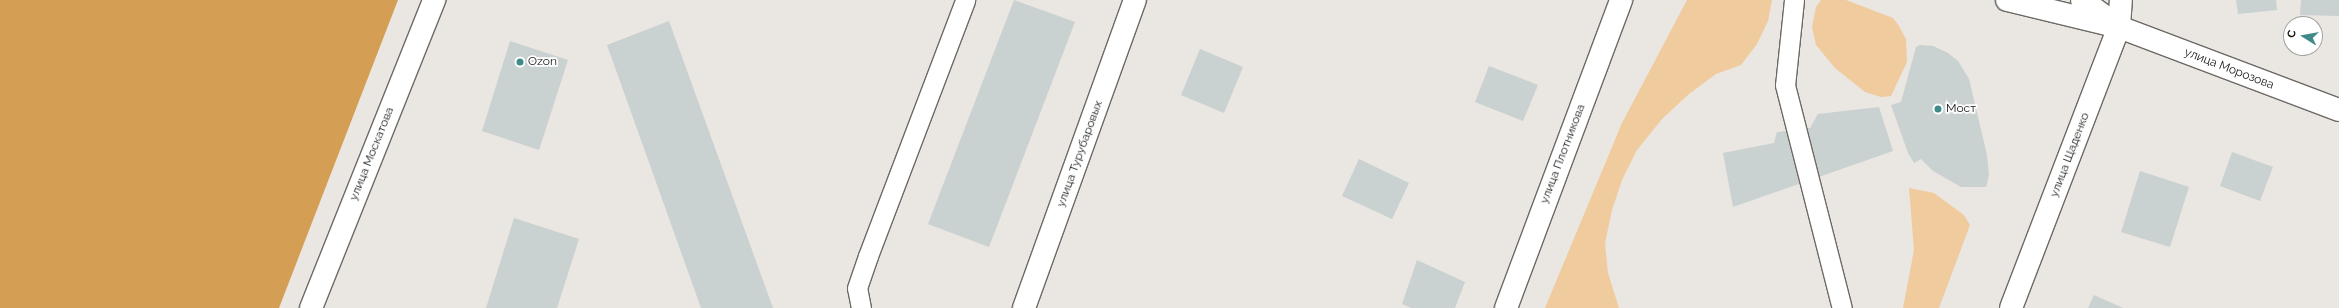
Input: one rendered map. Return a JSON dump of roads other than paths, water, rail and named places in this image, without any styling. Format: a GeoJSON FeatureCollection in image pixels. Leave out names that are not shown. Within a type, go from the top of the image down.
{"type":"FeatureCollection","features":[{"type":"Feature","properties":{"kind":"street","name":"улица Москатова"},"geometry":{"type":"LineString","coordinates":[[311,308],[434,0]]}},
{"type":"Feature","properties":{"kind":"street","name":"улица Турубаровых"},"geometry":{"type":"LineString","coordinates":[[1024,308],[1135,0]]}},
{"type":"Feature","properties":{"kind":"street","name":"улица Плотникова"},"geometry":{"type":"LineString","coordinates":[[1506,308],[1621,0]]}},
{"type":"Feature","properties":{"kind":"street","name":"улица Морозова"},"geometry":{"type":"LineString","coordinates":[[2007,0],[2119,27],[2339,110]]}},
{"type":"Feature","properties":{"kind":"street","name":"улица Морозова"},"geometry":{"type":"LineString","coordinates":[[2082,0],[2119,27]]}},
{"type":"Feature","properties":{"kind":"street","name":"улица Щаденко"},"geometry":{"type":"LineString","coordinates":[[2011,308],[2119,27],[2121,0]]}},
{"type":"Feature","properties":{"kind":"lane"},"geometry":{"type":"LineString","coordinates":[[861,308],[857,288],[965,0]]}},
{"type":"Feature","properties":{"kind":"lane"},"geometry":{"type":"LineString","coordinates":[[1794,0],[1785,85],[1842,308]]}},
{"type":"Feature","properties":{"kind":"place","name":"Ozon"},"geometry":{"type":"Point","coordinates":[520,62]}},
{"type":"Feature","properties":{"kind":"place","name":"Мост"},"geometry":{"type":"Point","coordinates":[1938,109]}}]}
